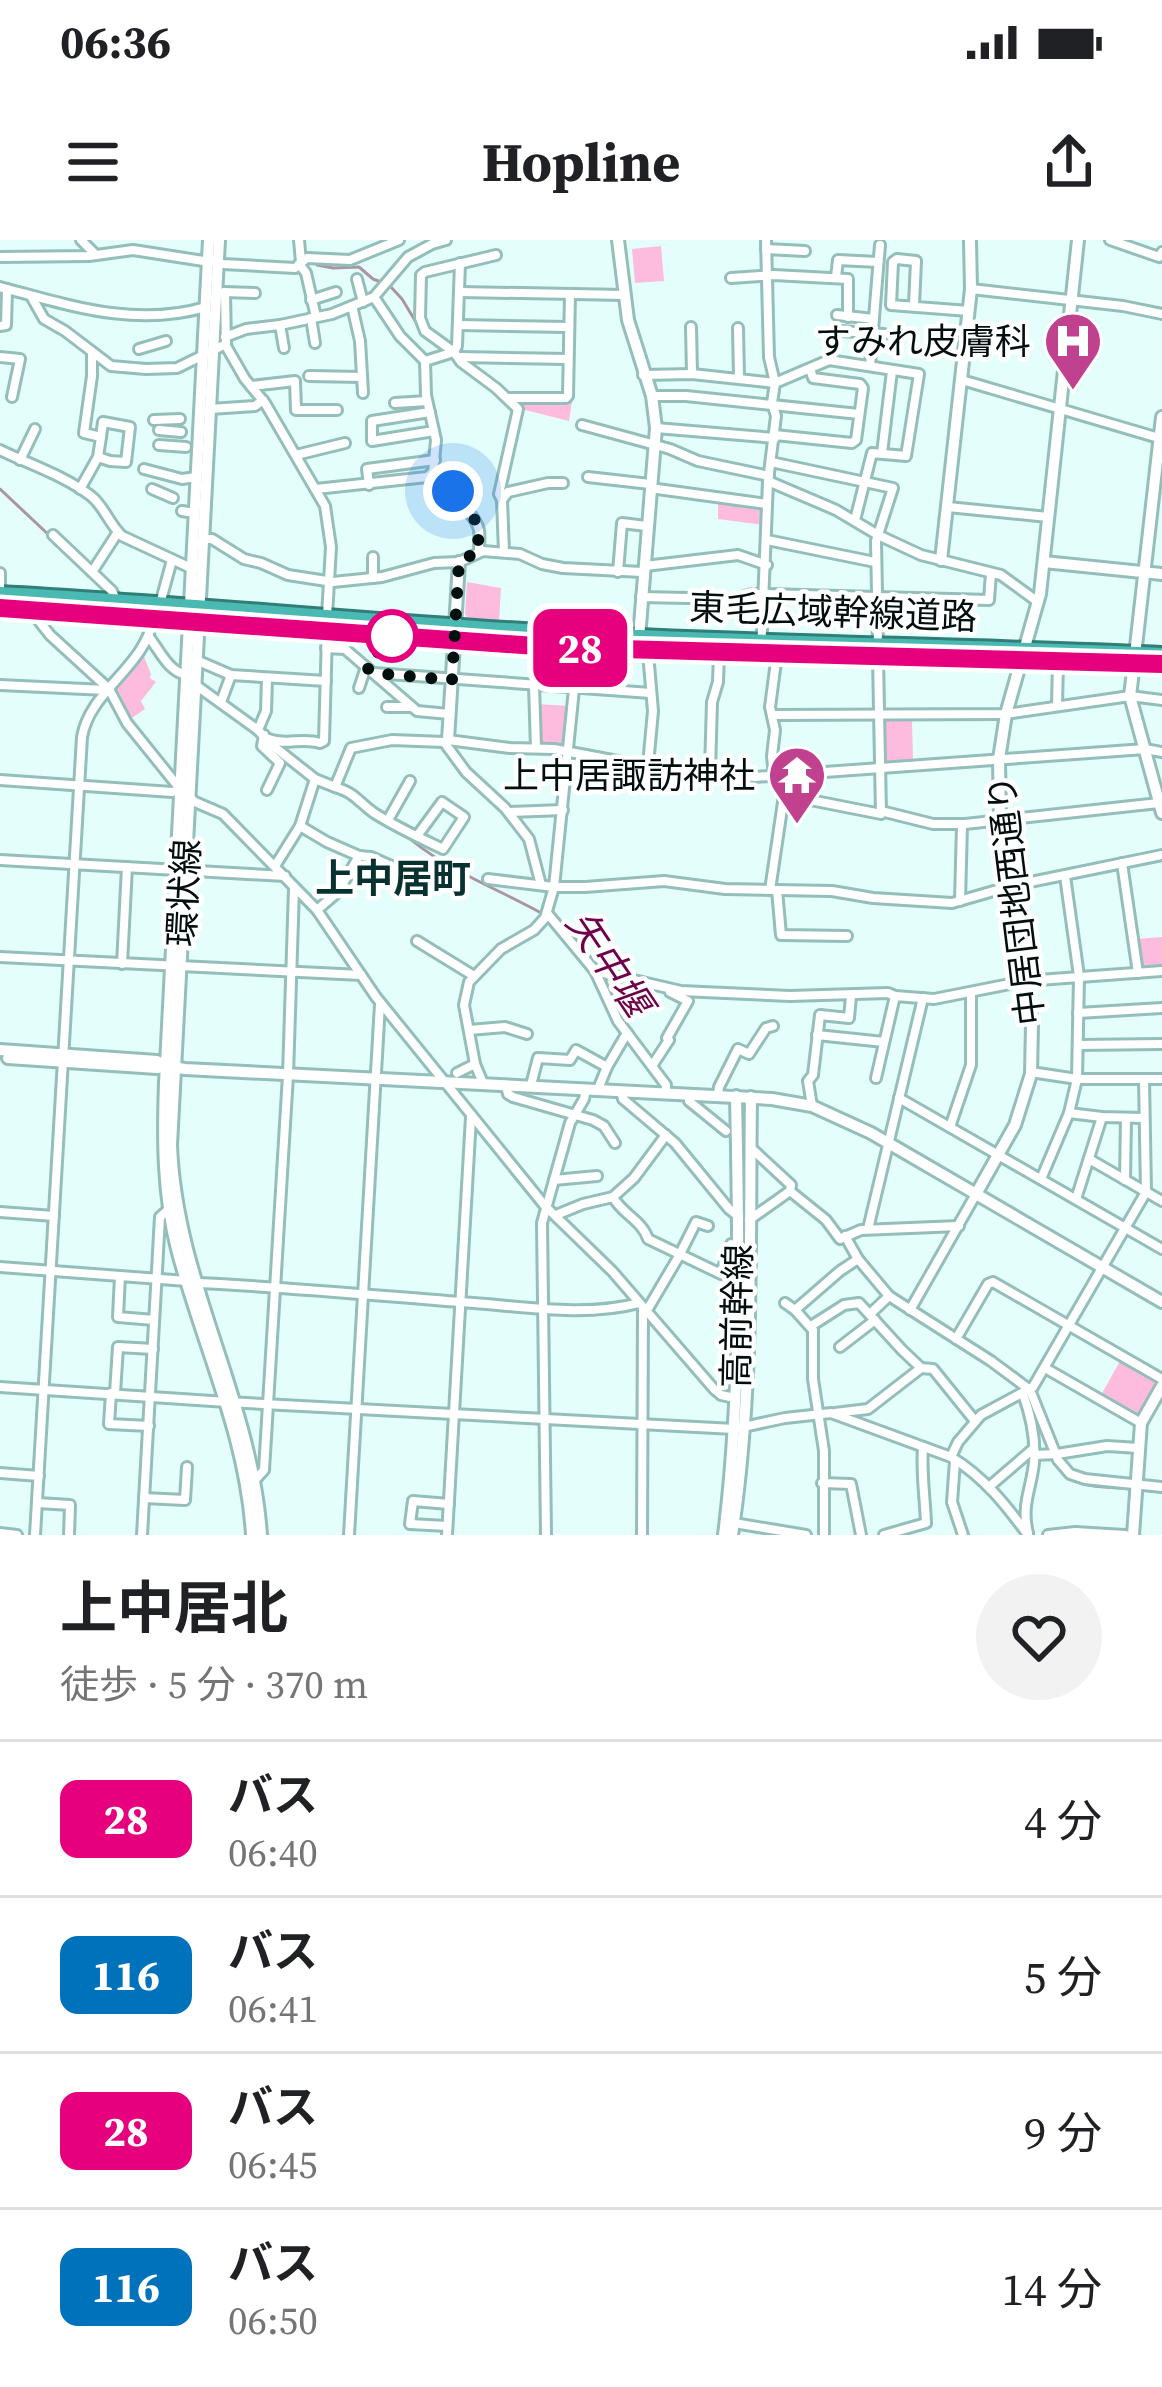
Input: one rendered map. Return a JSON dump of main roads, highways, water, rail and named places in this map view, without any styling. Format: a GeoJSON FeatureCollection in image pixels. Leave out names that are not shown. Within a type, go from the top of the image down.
{"type":"FeatureCollection","features":[{"type":"Feature","properties":{"kind":"highway","name":"東毛広域幹線道路"},"geometry":{"type":"LineString","coordinates":[[0,594],[117,602],[154,620]]}},
{"type":"Feature","properties":{"kind":"highway","name":"東毛広域幹線道路"},"geometry":{"type":"LineString","coordinates":[[0,608],[154,620],[194,615],[326,632],[1162,660]]}},
{"type":"Feature","properties":{"kind":"highway","name":"東毛広域幹線道路"},"geometry":{"type":"LineString","coordinates":[[643,645],[718,653],[767,650]]}},
{"type":"Feature","properties":{"kind":"highway","name":"東毛広域幹線道路"},"geometry":{"type":"LineString","coordinates":[[1023,657],[1058,662],[1134,659]]}},
{"type":"Feature","properties":{"kind":"waterway"},"geometry":{"type":"LineString","coordinates":[[325,264],[346,264]]}},
{"type":"Feature","properties":{"kind":"waterway"},"geometry":{"type":"LineString","coordinates":[[317,265],[359,267],[381,282]]}},
{"type":"Feature","properties":{"kind":"waterway"},"geometry":{"type":"LineString","coordinates":[[390,286],[422,332]]}},
{"type":"Feature","properties":{"kind":"waterway","name":"矢中堰"},"geometry":{"type":"LineString","coordinates":[[0,489],[51,537]]}},
{"type":"Feature","properties":{"kind":"waterway","name":"矢中堰"},"geometry":{"type":"LineString","coordinates":[[402,832],[452,868],[543,914]]}},
{"type":"Feature","properties":{"kind":"waterway","name":"矢中堰"},"geometry":{"type":"LineString","coordinates":[[844,1242],[852,1257]]}},
{"type":"Feature","properties":{"kind":"waterway","name":"矢中堰"},"geometry":{"type":"LineString","coordinates":[[857,1266],[883,1296]]}},
{"type":"Feature","properties":{"kind":"waterway","name":"矢中堰"},"geometry":{"type":"LineString","coordinates":[[889,1302],[1021,1389]]}},
{"type":"Feature","properties":{"kind":"waterway","name":"矢中堰"},"geometry":{"type":"LineString","coordinates":[[1029,1398],[1051,1452]]}},
{"type":"Feature","properties":{"kind":"waterway","name":"矢中堰"},"geometry":{"type":"LineString","coordinates":[[1057,1465],[1080,1483],[1131,1489]]}},
{"type":"Feature","properties":{"kind":"waterway","name":"矢中堰"},"geometry":{"type":"LineString","coordinates":[[1142,1490],[1162,1492]]}},
{"type":"Feature","properties":{"kind":"place","name":"すみれ皮膚科"},"geometry":{"type":"Point","coordinates":[1073,392]}},
{"type":"Feature","properties":{"kind":"place","name":"上中居諏訪神社"},"geometry":{"type":"Point","coordinates":[797,826]}},
{"type":"Feature","properties":{"kind":"district","name":"上中居町"},"geometry":{"type":"Point","coordinates":[393,878]}}]}
